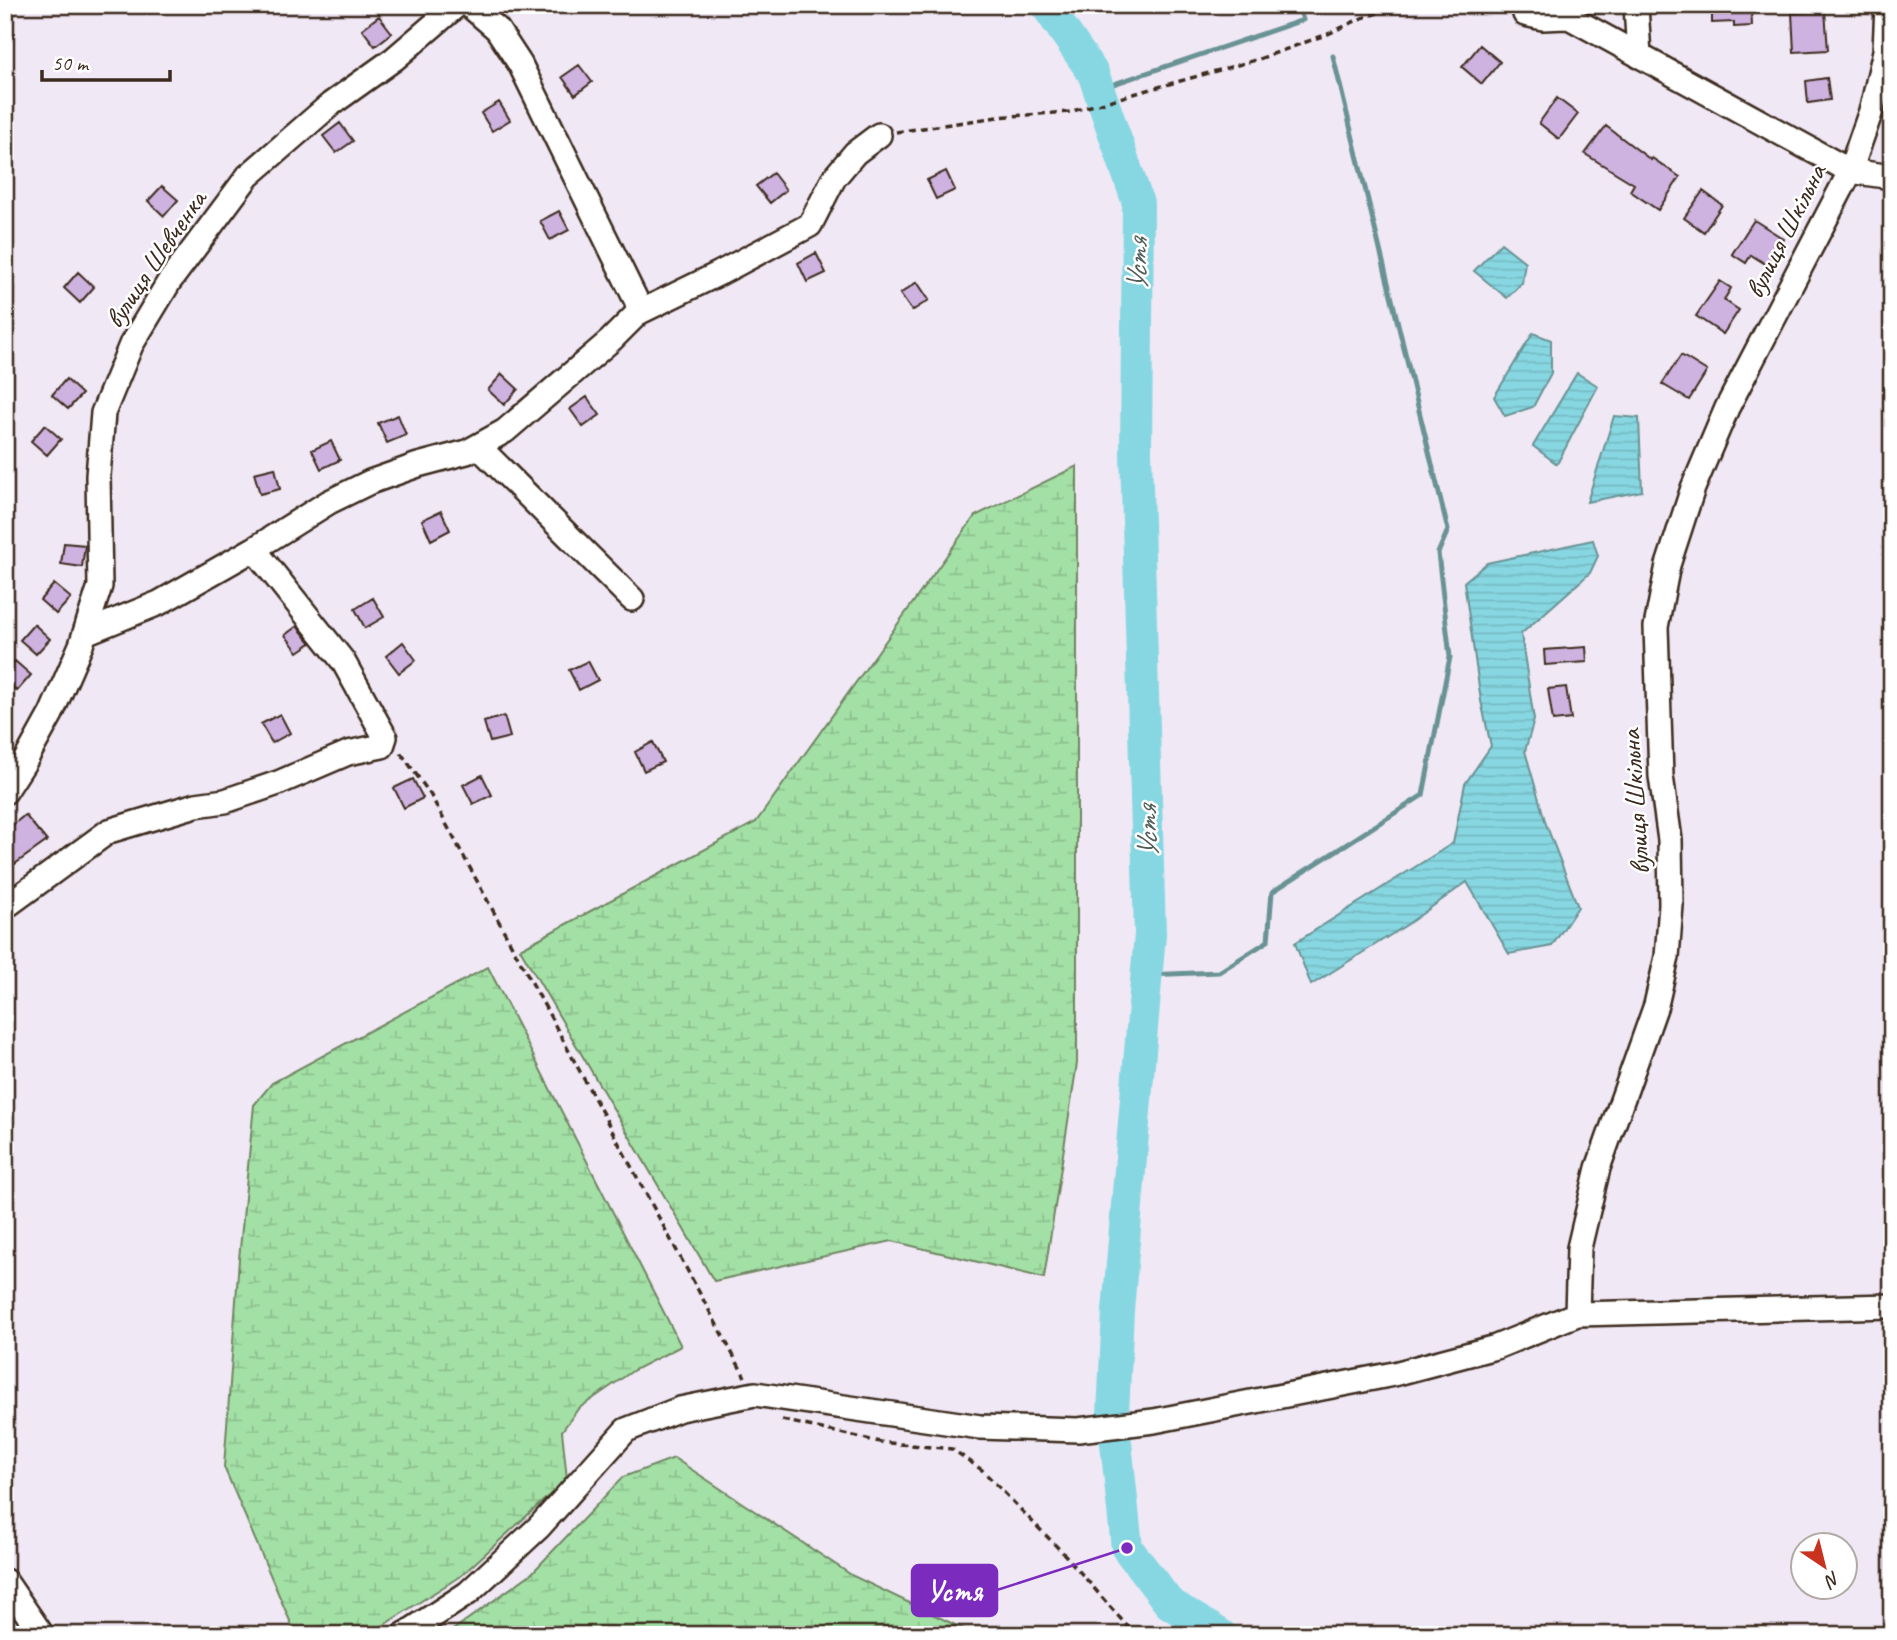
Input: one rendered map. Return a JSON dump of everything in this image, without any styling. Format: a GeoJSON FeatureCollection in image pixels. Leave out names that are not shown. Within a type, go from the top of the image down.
{"type":"FeatureCollection","features":[{"type":"Feature","properties":{"kind":"street","name":"вулиця Шевченка"},"geometry":{"type":"LineString","coordinates":[[5,792],[51,714],[85,633],[100,586],[98,475],[103,413],[131,345],[169,282],[248,176],[323,111],[394,59],[457,5]]}},
{"type":"Feature","properties":{"kind":"street"},"geometry":{"type":"LineString","coordinates":[[469,5],[496,29],[520,64],[637,302],[638,313]]}},
{"type":"Feature","properties":{"kind":"street"},"geometry":{"type":"LineString","coordinates":[[1636,5],[1639,56]]}},
{"type":"Feature","properties":{"kind":"street","name":"вулиця Шкільна"},"geometry":{"type":"LineString","coordinates":[[1577,1314],[1579,1248],[1595,1181],[1656,1005],[1667,957],[1671,905],[1670,840],[1661,776],[1656,627],[1668,565],[1693,488],[1727,408],[1850,171],[1872,108],[1885,51],[1887,5]]}},
{"type":"Feature","properties":{"kind":"street"},"geometry":{"type":"LineString","coordinates":[[1525,14],[1544,18],[1557,11],[1681,76],[1850,171],[1892,177]]}},
{"type":"Feature","properties":{"kind":"street"},"geometry":{"type":"LineString","coordinates":[[85,633],[159,603],[329,502],[370,482],[418,464],[467,452],[505,431],[611,340],[638,313],[810,225],[834,178],[855,153],[879,135]]}},
{"type":"Feature","properties":{"kind":"street"},"geometry":{"type":"LineString","coordinates":[[478,446],[632,599]]}},
{"type":"Feature","properties":{"kind":"street"},"geometry":{"type":"LineString","coordinates":[[5,907],[109,831],[197,805],[225,801],[278,783],[348,753],[382,746],[384,737],[343,661],[254,549]]}},
{"type":"Feature","properties":{"kind":"street"},"geometry":{"type":"LineString","coordinates":[[404,1635],[468,1593],[539,1527],[626,1430],[680,1409],[755,1394],[980,1427],[1078,1430],[1154,1420],[1394,1374],[1496,1347],[1577,1314],[1892,1306]]}},
{"type":"Feature","properties":{"kind":"street"},"geometry":{"type":"LineString","coordinates":[[5,1581],[42,1635]]}},
{"type":"Feature","properties":{"kind":"path"},"geometry":{"type":"LineString","coordinates":[[879,135],[944,123],[1069,112],[1259,59],[1404,5]]}},
{"type":"Feature","properties":{"kind":"path"},"geometry":{"type":"LineString","coordinates":[[382,746],[402,753],[430,794],[755,1394]]}},
{"type":"Feature","properties":{"kind":"path"},"geometry":{"type":"LineString","coordinates":[[780,1419],[880,1442],[952,1449],[982,1471],[1066,1556],[1133,1633]]}},
{"type":"Feature","properties":{"kind":"green space"},"geometry":{"type":"Polygon","coordinates":[[[1077,466],[1077,1063],[1044,1278],[892,1241],[714,1281],[520,949],[756,822],[975,516],[1077,466]]]}},
{"type":"Feature","properties":{"kind":"green space"},"geometry":{"type":"Polygon","coordinates":[[[488,967],[681,1346],[634,1370],[578,1409],[562,1431],[567,1479],[462,1575],[368,1635],[296,1635],[224,1467],[239,1259],[254,1105],[272,1083],[488,967]]]}},
{"type":"Feature","properties":{"kind":"green space"},"geometry":{"type":"Polygon","coordinates":[[[674,1458],[853,1576],[976,1635],[446,1635],[532,1573],[623,1477],[674,1458]]]}},
{"type":"Feature","properties":{"kind":"water"},"geometry":{"type":"Polygon","coordinates":[[[1501,243],[1525,262],[1522,283],[1507,298],[1474,271],[1501,243]]]}},
{"type":"Feature","properties":{"kind":"water"},"geometry":{"type":"Polygon","coordinates":[[[1533,333],[1551,340],[1551,373],[1533,407],[1505,416],[1494,397],[1533,333]]]}},
{"type":"Feature","properties":{"kind":"water"},"geometry":{"type":"Polygon","coordinates":[[[1577,373],[1598,386],[1557,464],[1533,446],[1577,373]]]}},
{"type":"Feature","properties":{"kind":"water"},"geometry":{"type":"Polygon","coordinates":[[[1614,416],[1639,418],[1642,491],[1587,502],[1614,416]]]}},
{"type":"Feature","properties":{"kind":"water"},"geometry":{"type":"Polygon","coordinates":[[[1593,540],[1598,556],[1590,573],[1521,634],[1534,720],[1525,751],[1546,824],[1578,907],[1552,946],[1509,954],[1467,882],[1405,926],[1311,985],[1295,943],[1453,843],[1465,784],[1491,746],[1481,701],[1464,582],[1487,563],[1593,540]]]}},
{"type":"Feature","properties":{"kind":"building"},"geometry":{"type":"Polygon","coordinates":[[[1751,5],[1752,26],[1734,27],[1734,22],[1712,23],[1712,6],[1751,5]]]}},
{"type":"Feature","properties":{"kind":"building"},"geometry":{"type":"Polygon","coordinates":[[[1825,11],[1828,50],[1794,52],[1792,13],[1825,11]]]}},
{"type":"Feature","properties":{"kind":"building"},"geometry":{"type":"Polygon","coordinates":[[[379,16],[392,33],[375,46],[362,29],[379,16]]]}},
{"type":"Feature","properties":{"kind":"building"},"geometry":{"type":"Polygon","coordinates":[[[1480,45],[1500,62],[1482,84],[1462,67],[1480,45]]]}},
{"type":"Feature","properties":{"kind":"building"},"geometry":{"type":"Polygon","coordinates":[[[579,65],[592,82],[575,95],[562,77],[579,65]]]}},
{"type":"Feature","properties":{"kind":"building"},"geometry":{"type":"Polygon","coordinates":[[[1827,78],[1830,100],[1808,103],[1806,81],[1827,78]]]}},
{"type":"Feature","properties":{"kind":"building"},"geometry":{"type":"Polygon","coordinates":[[[1557,98],[1578,114],[1559,139],[1539,123],[1557,98]]]}},
{"type":"Feature","properties":{"kind":"building"},"geometry":{"type":"Polygon","coordinates":[[[499,102],[510,120],[492,131],[481,113],[499,102]]]}},
{"type":"Feature","properties":{"kind":"building"},"geometry":{"type":"Polygon","coordinates":[[[340,123],[353,141],[336,153],[323,136],[340,123]]]}},
{"type":"Feature","properties":{"kind":"building"},"geometry":{"type":"Polygon","coordinates":[[[1606,126],[1651,160],[1652,158],[1680,177],[1658,210],[1630,191],[1634,184],[1585,154],[1606,126]]]}},
{"type":"Feature","properties":{"kind":"building"},"geometry":{"type":"Polygon","coordinates":[[[946,171],[955,190],[936,199],[927,180],[946,171]]]}},
{"type":"Feature","properties":{"kind":"building"},"geometry":{"type":"Polygon","coordinates":[[[773,173],[786,190],[770,203],[756,186],[773,173]]]}},
{"type":"Feature","properties":{"kind":"building"},"geometry":{"type":"Polygon","coordinates":[[[162,186],[178,200],[164,216],[148,201],[162,186]]]}},
{"type":"Feature","properties":{"kind":"building"},"geometry":{"type":"Polygon","coordinates":[[[1703,191],[1722,205],[1704,232],[1684,218],[1703,191]]]}},
{"type":"Feature","properties":{"kind":"building"},"geometry":{"type":"Polygon","coordinates":[[[559,211],[569,230],[550,240],[540,221],[559,211]]]}},
{"type":"Feature","properties":{"kind":"building"},"geometry":{"type":"Polygon","coordinates":[[[1754,220],[1784,239],[1767,265],[1751,255],[1746,263],[1732,254],[1754,220]]]}},
{"type":"Feature","properties":{"kind":"building"},"geometry":{"type":"Polygon","coordinates":[[[816,253],[826,273],[807,282],[798,263],[816,253]]]}},
{"type":"Feature","properties":{"kind":"building"},"geometry":{"type":"Polygon","coordinates":[[[78,272],[94,287],[80,303],[64,288],[78,272]]]}},
{"type":"Feature","properties":{"kind":"building"},"geometry":{"type":"Polygon","coordinates":[[[1720,281],[1731,288],[1724,300],[1739,310],[1723,334],[1696,316],[1720,281]]]}},
{"type":"Feature","properties":{"kind":"building"},"geometry":{"type":"Polygon","coordinates":[[[917,282],[929,300],[912,311],[900,294],[917,282]]]}},
{"type":"Feature","properties":{"kind":"building"},"geometry":{"type":"Polygon","coordinates":[[[1681,355],[1707,371],[1689,400],[1662,384],[1681,355]]]}},
{"type":"Feature","properties":{"kind":"building"},"geometry":{"type":"Polygon","coordinates":[[[502,374],[518,389],[504,405],[488,390],[502,374]]]}},
{"type":"Feature","properties":{"kind":"building"},"geometry":{"type":"Polygon","coordinates":[[[66,379],[82,394],[68,409],[52,395],[66,379]]]}},
{"type":"Feature","properties":{"kind":"building"},"geometry":{"type":"Polygon","coordinates":[[[587,397],[600,415],[583,427],[570,409],[587,397]]]}},
{"type":"Feature","properties":{"kind":"building"},"geometry":{"type":"Polygon","coordinates":[[[398,415],[406,435],[387,443],[378,423],[398,415]]]}},
{"type":"Feature","properties":{"kind":"building"},"geometry":{"type":"Polygon","coordinates":[[[45,425],[61,439],[47,455],[31,441],[45,425]]]}},
{"type":"Feature","properties":{"kind":"building"},"geometry":{"type":"Polygon","coordinates":[[[331,441],[340,460],[321,469],[312,450],[331,441]]]}},
{"type":"Feature","properties":{"kind":"building"},"geometry":{"type":"Polygon","coordinates":[[[275,468],[280,489],[260,494],[254,473],[275,468]]]}},
{"type":"Feature","properties":{"kind":"building"},"geometry":{"type":"Polygon","coordinates":[[[441,511],[450,530],[431,540],[422,520],[441,511]]]}},
{"type":"Feature","properties":{"kind":"building"},"geometry":{"type":"Polygon","coordinates":[[[64,543],[85,545],[82,567],[61,564],[64,543]]]}},
{"type":"Feature","properties":{"kind":"building"},"geometry":{"type":"Polygon","coordinates":[[[54,584],[71,598],[56,614],[40,600],[54,584]]]}},
{"type":"Feature","properties":{"kind":"building"},"geometry":{"type":"Polygon","coordinates":[[[373,598],[384,617],[365,628],[355,609],[373,598]]]}},
{"type":"Feature","properties":{"kind":"building"},"geometry":{"type":"Polygon","coordinates":[[[34,624],[50,639],[36,654],[20,640],[34,624]]]}},
{"type":"Feature","properties":{"kind":"building"},"geometry":{"type":"Polygon","coordinates":[[[297,626],[311,643],[298,652],[285,635],[297,626]]]}},
{"type":"Feature","properties":{"kind":"building"},"geometry":{"type":"Polygon","coordinates":[[[403,642],[416,660],[399,673],[386,656],[403,642]]]}},
{"type":"Feature","properties":{"kind":"building"},"geometry":{"type":"Polygon","coordinates":[[[1586,647],[1587,662],[1545,665],[1544,650],[1586,647]]]}},
{"type":"Feature","properties":{"kind":"building"},"geometry":{"type":"Polygon","coordinates":[[[15,661],[31,675],[17,691],[5,681],[5,672],[15,661]]]}},
{"type":"Feature","properties":{"kind":"building"},"geometry":{"type":"Polygon","coordinates":[[[588,661],[598,680],[579,690],[569,670],[588,661]]]}},
{"type":"Feature","properties":{"kind":"building"},"geometry":{"type":"Polygon","coordinates":[[[1566,687],[1571,719],[1553,721],[1548,689],[1566,687]]]}},
{"type":"Feature","properties":{"kind":"building"},"geometry":{"type":"Polygon","coordinates":[[[280,714],[290,733],[272,743],[261,724],[280,714]]]}},
{"type":"Feature","properties":{"kind":"building"},"geometry":{"type":"Polygon","coordinates":[[[504,716],[510,737],[490,742],[484,722],[504,716]]]}},
{"type":"Feature","properties":{"kind":"building"},"geometry":{"type":"Polygon","coordinates":[[[653,742],[663,762],[644,771],[635,752],[653,742]]]}},
{"type":"Feature","properties":{"kind":"building"},"geometry":{"type":"Polygon","coordinates":[[[482,775],[492,795],[473,804],[463,785],[482,775]]]}},
{"type":"Feature","properties":{"kind":"building"},"geometry":{"type":"Polygon","coordinates":[[[413,779],[423,798],[404,808],[394,788],[413,779]]]}},
{"type":"Feature","properties":{"kind":"building"},"geometry":{"type":"Polygon","coordinates":[[[25,815],[47,841],[5,871],[5,831],[25,815]]]}},
{"type":"Feature","properties":{"kind":"waterway","name":"Устя"},"geometry":{"type":"LineString","coordinates":[[1046,5],[1093,73],[1138,203],[1136,453],[1150,934],[1118,1311],[1113,1414],[1127,1548],[1169,1603],[1221,1635]]}},
{"type":"Feature","properties":{"kind":"waterway"},"geometry":{"type":"LineString","coordinates":[[1099,89],[1303,20],[1298,5]]}},
{"type":"Feature","properties":{"kind":"waterway"},"geometry":{"type":"LineString","coordinates":[[1147,975],[1219,972],[1268,941],[1272,892],[1423,795],[1450,657],[1438,553],[1448,530],[1333,56]]}},
{"type":"Feature","properties":{"kind":"place","name":"Устя"},"geometry":{"type":"Point","coordinates":[1127,1548]}}]}
